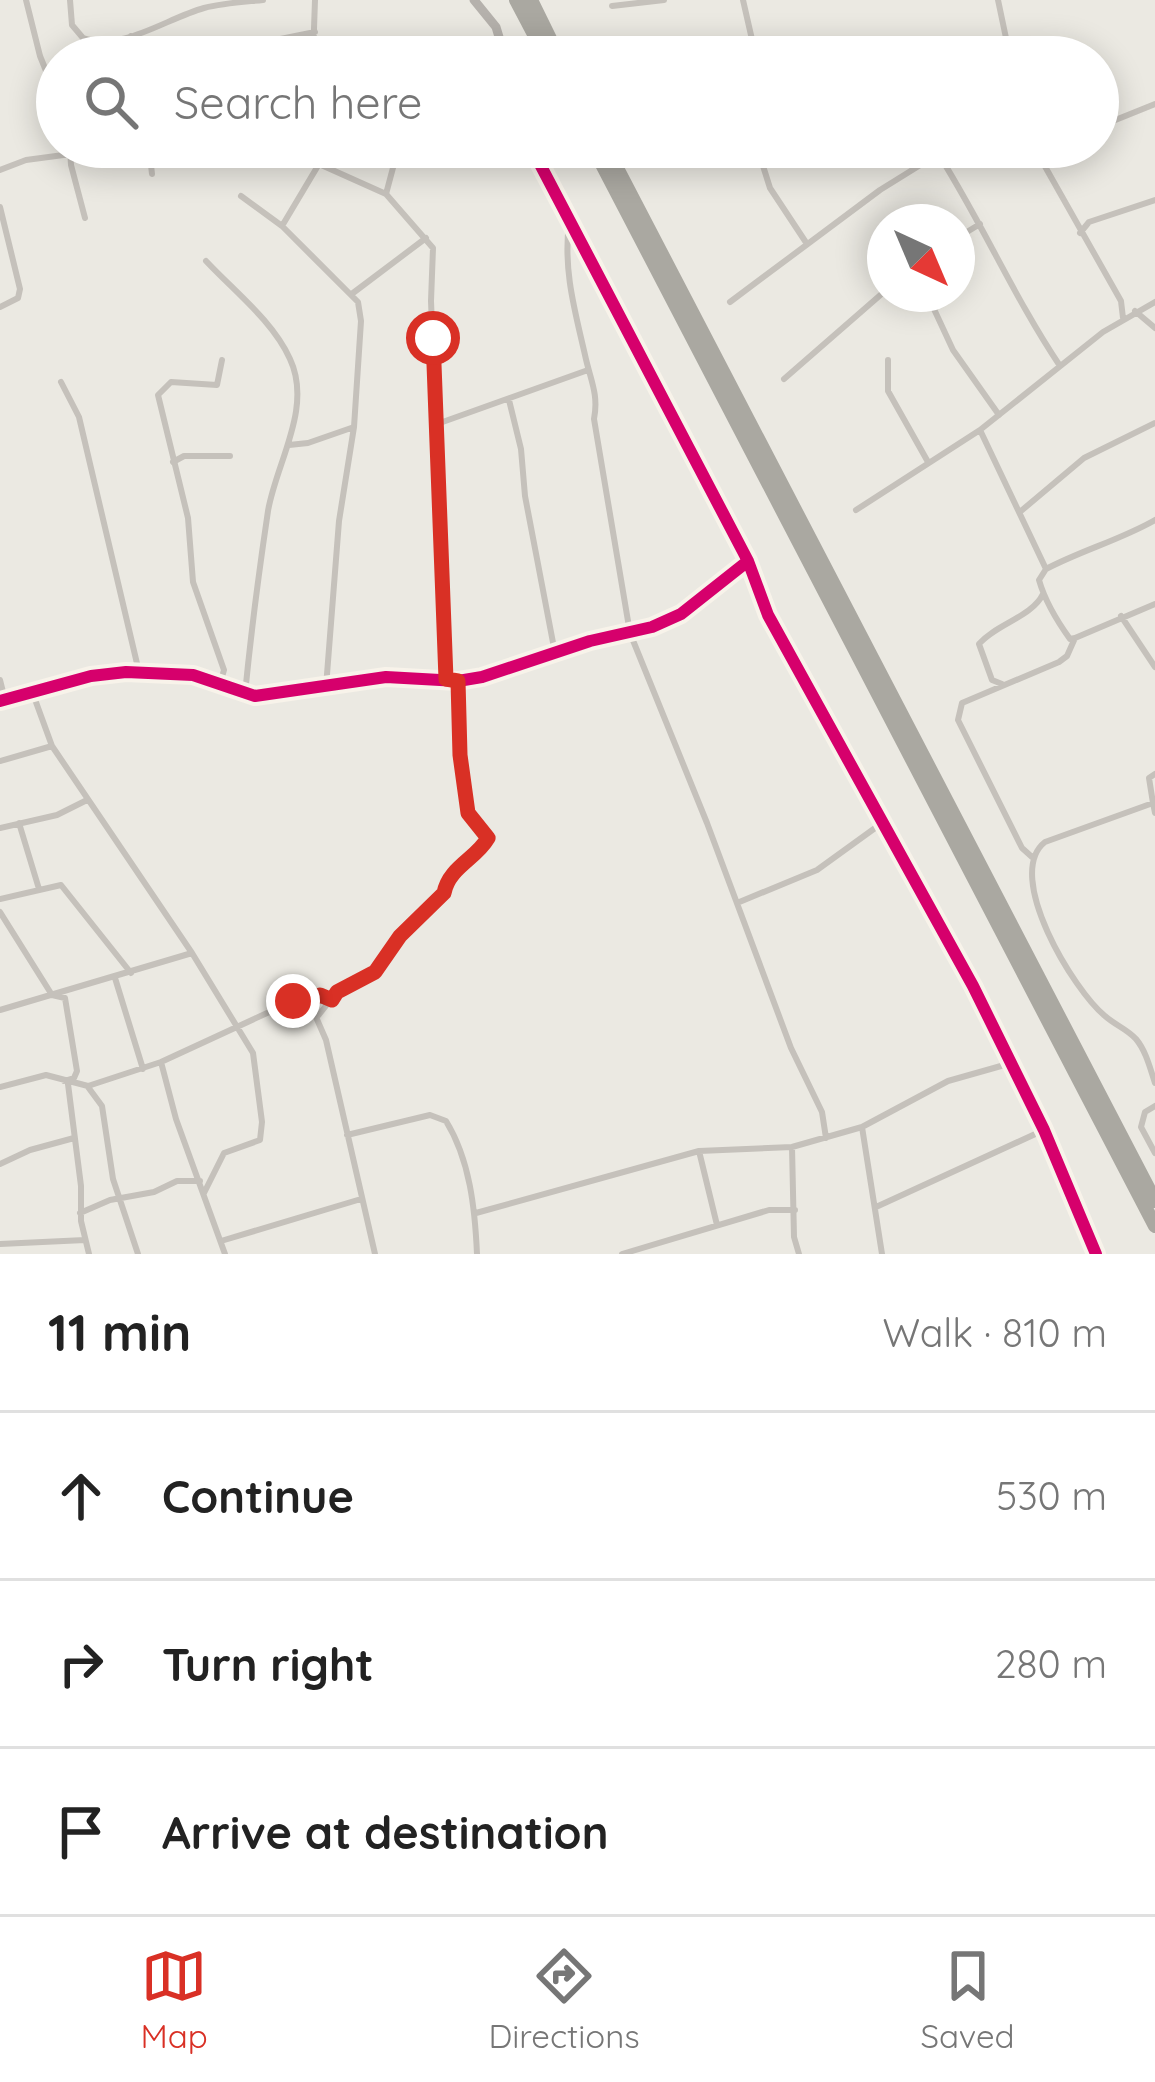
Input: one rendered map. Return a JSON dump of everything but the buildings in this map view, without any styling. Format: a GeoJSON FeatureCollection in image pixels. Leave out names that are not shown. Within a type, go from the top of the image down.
{"type":"FeatureCollection","features":[{"type":"Feature","properties":{"kind":"highway"},"geometry":{"type":"LineString","coordinates":[[517,0],[535,36]]}},
{"type":"Feature","properties":{"kind":"highway"},"geometry":{"type":"LineString","coordinates":[[531,0],[549,36]]}},
{"type":"Feature","properties":{"kind":"highway"},"geometry":{"type":"LineString","coordinates":[[604,168],[1155,1226]]}},
{"type":"Feature","properties":{"kind":"highway"},"geometry":{"type":"LineString","coordinates":[[617,168],[1155,1201]]}},
{"type":"Feature","properties":{"kind":"street"},"geometry":{"type":"LineString","coordinates":[[26,0],[36,40]]}},
{"type":"Feature","properties":{"kind":"street"},"geometry":{"type":"LineString","coordinates":[[70,0],[72,25],[83,36]]}},
{"type":"Feature","properties":{"kind":"street"},"geometry":{"type":"LineString","coordinates":[[131,36],[199,9],[262,0]]}},
{"type":"Feature","properties":{"kind":"street"},"geometry":{"type":"LineString","coordinates":[[315,0],[315,36]]}},
{"type":"Feature","properties":{"kind":"street"},"geometry":{"type":"LineString","coordinates":[[474,0],[499,36]]}},
{"type":"Feature","properties":{"kind":"street"},"geometry":{"type":"LineString","coordinates":[[611,5],[664,0]]}},
{"type":"Feature","properties":{"kind":"street"},"geometry":{"type":"LineString","coordinates":[[743,0],[751,36]]}},
{"type":"Feature","properties":{"kind":"street"},"geometry":{"type":"LineString","coordinates":[[998,0],[1006,36]]}},
{"type":"Feature","properties":{"kind":"street"},"geometry":{"type":"LineString","coordinates":[[296,36],[315,32]]}},
{"type":"Feature","properties":{"kind":"street"},"geometry":{"type":"LineString","coordinates":[[1119,119],[1155,104]]}},
{"type":"Feature","properties":{"kind":"street"},"geometry":{"type":"LineString","coordinates":[[0,170],[36,158]]}},
{"type":"Feature","properties":{"kind":"street"},"geometry":{"type":"LineString","coordinates":[[74,168],[86,218]]}},
{"type":"Feature","properties":{"kind":"street"},"geometry":{"type":"LineString","coordinates":[[151,168],[152,175]]}},
{"type":"Feature","properties":{"kind":"street"},"geometry":{"type":"LineString","coordinates":[[282,226],[317,168]]}},
{"type":"Feature","properties":{"kind":"street"},"geometry":{"type":"LineString","coordinates":[[328,168],[386,194],[426,238],[434,256],[431,301],[446,679]]}},
{"type":"Feature","properties":{"kind":"street"},"geometry":{"type":"LineString","coordinates":[[386,194],[393,168]]}},
{"type":"Feature","properties":{"kind":"street"},"geometry":{"type":"LineString","coordinates":[[541,168],[748,561],[768,615],[973,986],[1044,1130],[1096,1254]]}},
{"type":"Feature","properties":{"kind":"street"},"geometry":{"type":"LineString","coordinates":[[764,168],[770,188],[807,244]]}},
{"type":"Feature","properties":{"kind":"street"},"geometry":{"type":"LineString","coordinates":[[730,302],[912,168]]}},
{"type":"Feature","properties":{"kind":"street"},"geometry":{"type":"LineString","coordinates":[[946,168],[1060,367]]}},
{"type":"Feature","properties":{"kind":"street"},"geometry":{"type":"LineString","coordinates":[[1043,168],[1121,301],[1124,318]]}},
{"type":"Feature","properties":{"kind":"street"},"geometry":{"type":"LineString","coordinates":[[241,196],[282,226],[353,293],[361,321],[326,687]]}},
{"type":"Feature","properties":{"kind":"street"},"geometry":{"type":"LineString","coordinates":[[1080,232],[1089,222],[1155,200]]}},
{"type":"Feature","properties":{"kind":"street"},"geometry":{"type":"LineString","coordinates":[[0,207],[20,289],[18,298],[0,307]]}},
{"type":"Feature","properties":{"kind":"street"},"geometry":{"type":"LineString","coordinates":[[1070,216],[1089,222]]}},
{"type":"Feature","properties":{"kind":"street"},"geometry":{"type":"LineString","coordinates":[[569,224],[568,274],[588,370],[598,395],[594,419],[630,633],[791,1048],[822,1112],[826,1138]]}},
{"type":"Feature","properties":{"kind":"street"},"geometry":{"type":"LineString","coordinates":[[975,227],[980,224]]}},
{"type":"Feature","properties":{"kind":"street"},"geometry":{"type":"LineString","coordinates":[[353,293],[426,238]]}},
{"type":"Feature","properties":{"kind":"street"},"geometry":{"type":"LineString","coordinates":[[206,261],[272,331],[290,357],[296,385],[290,445],[269,504],[244,694]]}},
{"type":"Feature","properties":{"kind":"street"},"geometry":{"type":"LineString","coordinates":[[1121,301],[1138,309],[1155,328]]}},
{"type":"Feature","properties":{"kind":"street"},"geometry":{"type":"LineString","coordinates":[[856,510],[980,430],[1124,318],[1155,302]]}},
{"type":"Feature","properties":{"kind":"street"},"geometry":{"type":"LineString","coordinates":[[784,379],[867,307]]}},
{"type":"Feature","properties":{"kind":"street"},"geometry":{"type":"LineString","coordinates":[[935,312],[953,350],[999,415]]}},
{"type":"Feature","properties":{"kind":"street"},"geometry":{"type":"LineString","coordinates":[[220,684],[224,670],[193,582],[188,518],[160,403],[161,389],[171,382],[217,385],[221,360]]}},
{"type":"Feature","properties":{"kind":"street"},"geometry":{"type":"LineString","coordinates":[[888,360],[888,391],[928,462]]}},
{"type":"Feature","properties":{"kind":"street"},"geometry":{"type":"LineString","coordinates":[[437,424],[588,370]]}},
{"type":"Feature","properties":{"kind":"street"},"geometry":{"type":"LineString","coordinates":[[61,382],[79,417],[139,672]]}},
{"type":"Feature","properties":{"kind":"street"},"geometry":{"type":"LineString","coordinates":[[508,400],[521,449],[525,496],[555,652]]}},
{"type":"Feature","properties":{"kind":"street"},"geometry":{"type":"LineString","coordinates":[[1021,511],[1084,458],[1155,423]]}},
{"type":"Feature","properties":{"kind":"street"},"geometry":{"type":"LineString","coordinates":[[290,445],[354,427]]}},
{"type":"Feature","properties":{"kind":"street"},"geometry":{"type":"LineString","coordinates":[[980,430],[1046,569]]}},
{"type":"Feature","properties":{"kind":"street"},"geometry":{"type":"LineString","coordinates":[[173,462],[184,456],[230,456]]}},
{"type":"Feature","properties":{"kind":"street"},"geometry":{"type":"LineString","coordinates":[[1075,638],[1065,631],[1043,594],[1039,580],[1046,569],[1077,551],[1118,539],[1155,520]]}},
{"type":"Feature","properties":{"kind":"street"},"geometry":{"type":"LineString","coordinates":[[0,680],[3,700],[91,676],[139,672],[193,675],[255,696],[386,677],[458,681],[499,674],[681,614],[748,561]]}},
{"type":"Feature","properties":{"kind":"street"},"geometry":{"type":"LineString","coordinates":[[1003,684],[992,680],[979,644],[1033,608],[1043,594]]}},
{"type":"Feature","properties":{"kind":"street"},"geometry":{"type":"LineString","coordinates":[[1032,857],[1022,848],[958,720],[962,703],[1059,662],[1075,638],[1155,604]]}},
{"type":"Feature","properties":{"kind":"street"},"geometry":{"type":"LineString","coordinates":[[1121,616],[1155,667]]}},
{"type":"Feature","properties":{"kind":"street"},"geometry":{"type":"LineString","coordinates":[[317,1017],[337,992],[375,972],[400,936],[444,893],[460,864],[488,838],[468,813],[458,681]]}},
{"type":"Feature","properties":{"kind":"street"},"geometry":{"type":"LineString","coordinates":[[33,694],[52,746],[253,1052],[260,1140],[224,1153],[204,1193]]}},
{"type":"Feature","properties":{"kind":"street"},"geometry":{"type":"LineString","coordinates":[[0,761],[52,746]]}},
{"type":"Feature","properties":{"kind":"street"},"geometry":{"type":"LineString","coordinates":[[1155,774],[1149,778],[1155,813]]}},
{"type":"Feature","properties":{"kind":"street"},"geometry":{"type":"LineString","coordinates":[[0,829],[57,815],[87,800]]}},
{"type":"Feature","properties":{"kind":"street"},"geometry":{"type":"LineString","coordinates":[[1153,803],[1046,842],[1032,857],[1032,895],[1039,916],[1103,1016],[1136,1039],[1155,1083]]}},
{"type":"Feature","properties":{"kind":"street"},"geometry":{"type":"LineString","coordinates":[[19,823],[39,889]]}},
{"type":"Feature","properties":{"kind":"street"},"geometry":{"type":"LineString","coordinates":[[736,903],[808,874],[882,823]]}},
{"type":"Feature","properties":{"kind":"street"},"geometry":{"type":"LineString","coordinates":[[0,899],[57,884],[64,887],[131,974]]}},
{"type":"Feature","properties":{"kind":"street"},"geometry":{"type":"LineString","coordinates":[[0,912],[4,931],[52,995],[64,998],[77,1071],[66,1083]]}},
{"type":"Feature","properties":{"kind":"street"},"geometry":{"type":"LineString","coordinates":[[0,1010],[192,953]]}},
{"type":"Feature","properties":{"kind":"street"},"geometry":{"type":"LineString","coordinates":[[115,978],[143,1069]]}},
{"type":"Feature","properties":{"kind":"street"},"geometry":{"type":"LineString","coordinates":[[0,1087],[46,1075],[88,1086],[161,1062],[293,1001],[320,995],[332,1000]]}},
{"type":"Feature","properties":{"kind":"street"},"geometry":{"type":"LineString","coordinates":[[309,1001],[317,1017],[375,1254]]}},
{"type":"Feature","properties":{"kind":"street"},"geometry":{"type":"LineString","coordinates":[[161,1062],[176,1119],[225,1254]]}},
{"type":"Feature","properties":{"kind":"street"},"geometry":{"type":"LineString","coordinates":[[476,1213],[699,1151],[793,1147],[826,1138],[862,1127],[948,1081],[1008,1064]]}},
{"type":"Feature","properties":{"kind":"street"},"geometry":{"type":"LineString","coordinates":[[66,1083],[88,1254]]}},
{"type":"Feature","properties":{"kind":"street"},"geometry":{"type":"LineString","coordinates":[[88,1086],[102,1106],[106,1143],[138,1254]]}},
{"type":"Feature","properties":{"kind":"street"},"geometry":{"type":"LineString","coordinates":[[1155,1106],[1145,1112],[1141,1127],[1155,1153]]}},
{"type":"Feature","properties":{"kind":"street"},"geometry":{"type":"LineString","coordinates":[[347,1136],[440,1116],[460,1150],[476,1213],[477,1254]]}},
{"type":"Feature","properties":{"kind":"street"},"geometry":{"type":"LineString","coordinates":[[862,1127],[883,1254]]}},
{"type":"Feature","properties":{"kind":"street"},"geometry":{"type":"LineString","coordinates":[[876,1207],[1009,1142],[1044,1130]]}},
{"type":"Feature","properties":{"kind":"street"},"geometry":{"type":"LineString","coordinates":[[0,1164],[74,1138]]}},
{"type":"Feature","properties":{"kind":"street"},"geometry":{"type":"LineString","coordinates":[[793,1147],[799,1254]]}},
{"type":"Feature","properties":{"kind":"street"},"geometry":{"type":"LineString","coordinates":[[699,1151],[717,1225]]}},
{"type":"Feature","properties":{"kind":"street"},"geometry":{"type":"LineString","coordinates":[[80,1213],[177,1181],[200,1181]]}},
{"type":"Feature","properties":{"kind":"street"},"geometry":{"type":"LineString","coordinates":[[220,1241],[362,1198]]}},
{"type":"Feature","properties":{"kind":"street"},"geometry":{"type":"LineString","coordinates":[[622,1254],[769,1210],[795,1210]]}},
{"type":"Feature","properties":{"kind":"street"},"geometry":{"type":"LineString","coordinates":[[7,1254],[3,1244],[85,1240]]}},
{"type":"Feature","properties":{"kind":"cycle path"},"geometry":{"type":"LineString","coordinates":[[542,168],[748,561],[768,615],[973,986],[1044,1130],[1096,1254]]}},
{"type":"Feature","properties":{"kind":"cycle path"},"geometry":{"type":"LineString","coordinates":[[0,701],[91,676],[126,672],[193,675],[255,696],[386,677],[458,681],[482,677],[590,641],[652,627],[681,614],[748,561]]}},
{"type":"Feature","properties":{"kind":"route"},"geometry":{"type":"LineString","coordinates":[[293,1001],[320,995],[332,1000],[337,992],[375,972],[400,936],[444,893],[460,864],[488,838],[468,813],[458,730],[458,681],[446,679],[433,338]]}}]}
